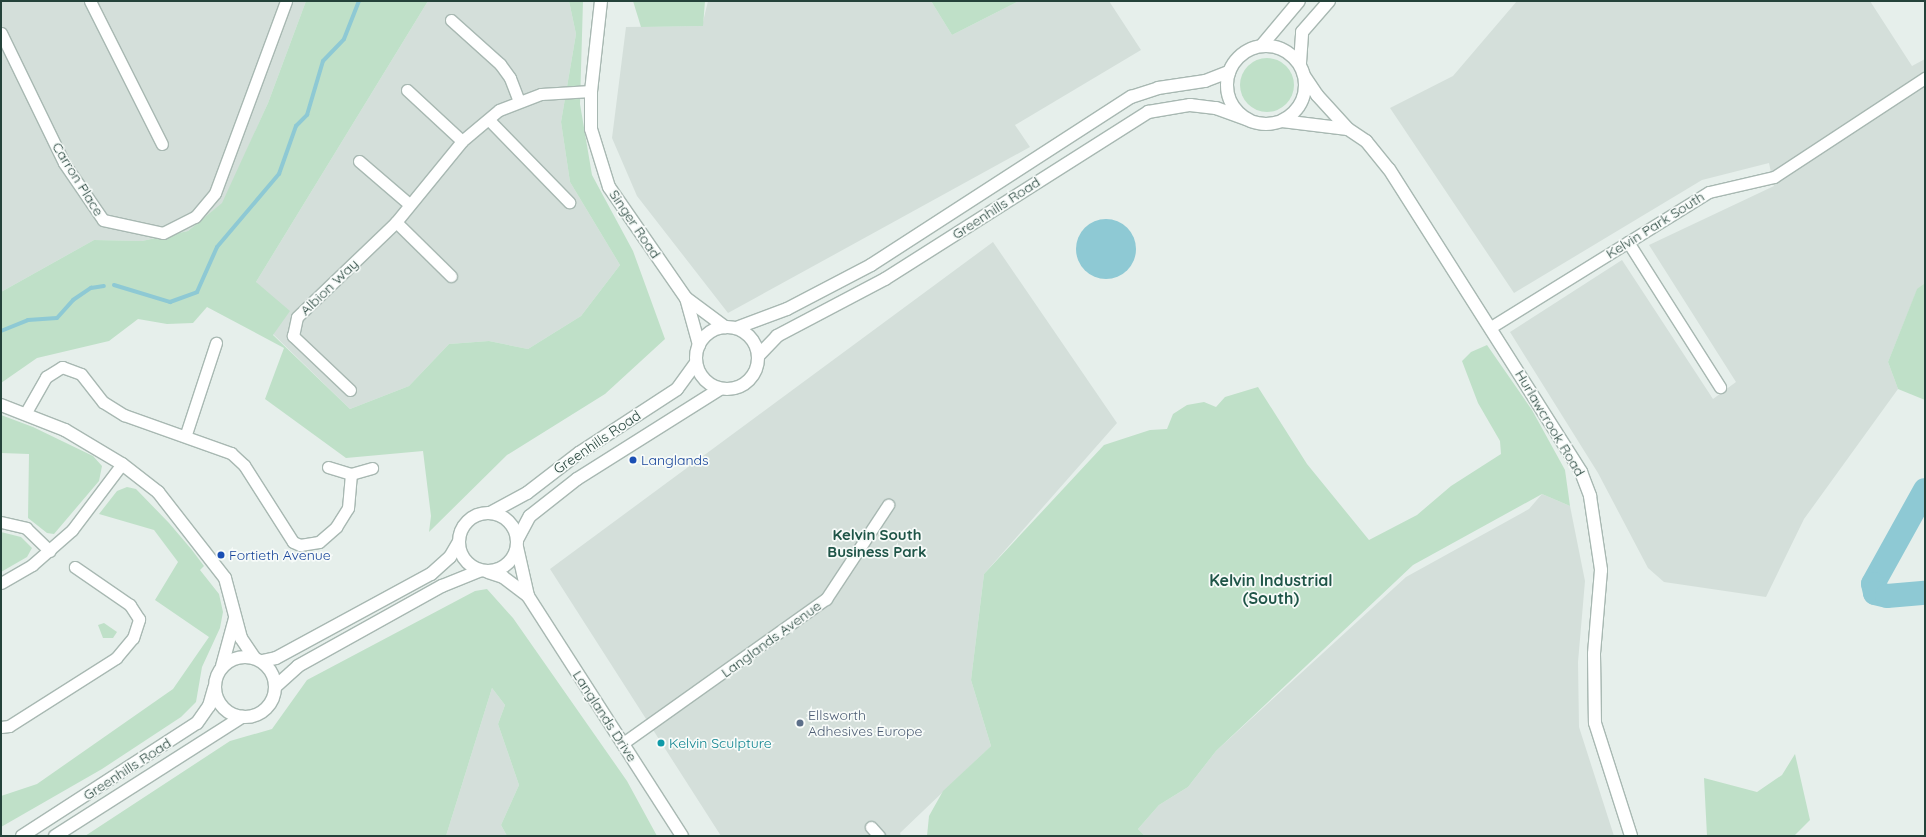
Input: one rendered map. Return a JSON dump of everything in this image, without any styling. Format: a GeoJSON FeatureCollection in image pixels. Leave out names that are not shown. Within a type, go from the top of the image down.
{"type":"FeatureCollection","features":[{"type":"Feature","properties":{"kind":"street"},"geometry":{"type":"LineString","coordinates":[[90,1],[162,144]]}},
{"type":"Feature","properties":{"kind":"street","name":"Carron Place"},"geometry":{"type":"LineString","coordinates":[[1,33],[64,163],[104,220],[163,233],[195,217],[216,193],[286,1]]}},
{"type":"Feature","properties":{"kind":"street","name":"Singer Road"},"geometry":{"type":"LineString","coordinates":[[600,1],[591,91],[591,129],[609,187],[686,298],[699,345]]}},
{"type":"Feature","properties":{"kind":"street"},"geometry":{"type":"LineString","coordinates":[[1299,1],[1262,45],[1244,52],[1229,72],[1227,83],[1232,104],[1246,119],[1260,124],[1282,121],[1301,103],[1306,77],[1300,63],[1302,32],[1329,1]]}},
{"type":"Feature","properties":{"kind":"street"},"geometry":{"type":"LineString","coordinates":[[451,20],[500,64],[510,78],[519,101]]}},
{"type":"Feature","properties":{"kind":"street"},"geometry":{"type":"LineString","coordinates":[[1262,45],[1283,49],[1300,63]]}},
{"type":"Feature","properties":{"kind":"street","name":"Greenhills Road"},"geometry":{"type":"LineString","coordinates":[[730,328],[787,309],[871,265],[1132,97],[1158,88],[1205,82],[1229,72]]}},
{"type":"Feature","properties":{"kind":"street","name":"Hurlawcrook Road"},"geometry":{"type":"LineString","coordinates":[[1306,77],[1348,129],[1366,141],[1389,169],[1491,327],[1580,470],[1590,496],[1601,570],[1594,654],[1595,723],[1631,836]]}},
{"type":"Feature","properties":{"kind":"street","name":"Kelvin Park South"},"geometry":{"type":"LineString","coordinates":[[1491,327],[1709,192],[1774,177],[1925,78]]}},
{"type":"Feature","properties":{"kind":"street"},"geometry":{"type":"LineString","coordinates":[[407,90],[462,141]]}},
{"type":"Feature","properties":{"kind":"street","name":"Albion Way"},"geometry":{"type":"LineString","coordinates":[[350,390],[293,336],[297,317],[396,222],[409,204],[462,141],[489,120],[519,101],[541,94],[591,91]]}},
{"type":"Feature","properties":{"kind":"street","name":"Greenhills Road"},"geometry":{"type":"LineString","coordinates":[[758,356],[777,336],[885,279],[1148,112],[1190,105],[1216,108],[1246,119]]}},
{"type":"Feature","properties":{"kind":"street"},"geometry":{"type":"LineString","coordinates":[[489,120],[569,202]]}},
{"type":"Feature","properties":{"kind":"street","name":"Hurlawcrook Road"},"geometry":{"type":"LineString","coordinates":[[1282,121],[1348,129]]}},
{"type":"Feature","properties":{"kind":"street"},"geometry":{"type":"LineString","coordinates":[[359,161],[409,204]]}},
{"type":"Feature","properties":{"kind":"street"},"geometry":{"type":"LineString","coordinates":[[396,222],[451,276]]}},
{"type":"Feature","properties":{"kind":"street"},"geometry":{"type":"LineString","coordinates":[[1628,242],[1720,387]]}},
{"type":"Feature","properties":{"kind":"street","name":"Singer Road"},"geometry":{"type":"LineString","coordinates":[[686,298],[730,328]]}},
{"type":"Feature","properties":{"kind":"street"},"geometry":{"type":"LineString","coordinates":[[730,328],[752,339],[758,356],[750,379],[736,388],[720,389],[704,380],[696,363],[699,345],[710,333],[730,328]]}},
{"type":"Feature","properties":{"kind":"street"},"geometry":{"type":"LineString","coordinates":[[186,434],[216,343]]}},
{"type":"Feature","properties":{"kind":"street","name":"Greenhills Road"},"geometry":{"type":"LineString","coordinates":[[490,513],[527,493],[579,453],[677,389],[696,363]]}},
{"type":"Feature","properties":{"kind":"street"},"geometry":{"type":"LineString","coordinates":[[25,414],[46,377],[62,367],[81,374],[103,402],[124,415],[186,434],[231,453],[244,465],[293,542],[300,545],[319,542],[336,526],[348,508],[351,474]]}},
{"type":"Feature","properties":{"kind":"street","name":"Greenhills Road"},"geometry":{"type":"LineString","coordinates":[[517,544],[530,516],[577,479],[720,389]]}},
{"type":"Feature","properties":{"kind":"street"},"geometry":{"type":"LineString","coordinates":[[1,405],[65,430],[122,464],[158,492],[214,562],[230,591],[235,618],[241,638],[258,659],[269,668],[275,687]]}},
{"type":"Feature","properties":{"kind":"street"},"geometry":{"type":"LineString","coordinates":[[1,583],[50,551],[93,507],[122,464]]}},
{"type":"Feature","properties":{"kind":"street"},"geometry":{"type":"LineString","coordinates":[[328,467],[351,474],[372,468]]}},
{"type":"Feature","properties":{"kind":"street","name":"Langlands Avenue"},"geometry":{"type":"LineString","coordinates":[[623,743],[826,599],[888,505]]}},
{"type":"Feature","properties":{"kind":"street"},"geometry":{"type":"LineString","coordinates":[[222,666],[236,657],[258,659],[276,658],[431,574],[450,557],[458,543],[464,525],[476,516],[490,513],[508,521],[517,544],[504,567],[483,571],[442,586],[298,666],[275,687],[269,706],[261,712],[242,717],[223,708],[214,688],[222,666],[235,618]]}},
{"type":"Feature","properties":{"kind":"street"},"geometry":{"type":"LineString","coordinates":[[1,522],[26,528],[50,551]]}},
{"type":"Feature","properties":{"kind":"street"},"geometry":{"type":"LineString","coordinates":[[458,543],[464,560],[483,571]]}},
{"type":"Feature","properties":{"kind":"street","name":"Langlands Drive"},"geometry":{"type":"LineString","coordinates":[[517,544],[528,596]]}},
{"type":"Feature","properties":{"kind":"street"},"geometry":{"type":"LineString","coordinates":[[1,727],[9,726],[116,658],[133,638],[139,619],[130,605],[75,567]]}},
{"type":"Feature","properties":{"kind":"street","name":"Langlands Drive"},"geometry":{"type":"LineString","coordinates":[[483,571],[503,577],[528,596],[682,836]]}},
{"type":"Feature","properties":{"kind":"street","name":"Greenhills Road"},"geometry":{"type":"LineString","coordinates":[[22,836],[197,723],[209,706],[214,688]]}},
{"type":"Feature","properties":{"kind":"street","name":"Greenhills Road"},"geometry":{"type":"LineString","coordinates":[[55,836],[242,717]]}},
{"type":"Feature","properties":{"kind":"street"},"geometry":{"type":"LineString","coordinates":[[871,827],[879,836]]}},
{"type":"Feature","properties":{"kind":"shaded area"},"geometry":{"type":"Polygon","coordinates":[[[1,1],[306,1],[268,103],[223,203],[188,231],[142,241],[94,240],[1,292],[1,1]]]}},
{"type":"Feature","properties":{"kind":"shaded area"},"geometry":{"type":"Polygon","coordinates":[[[428,1],[569,1],[576,34],[561,122],[570,182],[620,265],[581,316],[528,349],[489,341],[449,344],[409,386],[350,409],[273,334],[256,282],[428,1]]]}},
{"type":"Feature","properties":{"kind":"shaded area"},"geometry":{"type":"Polygon","coordinates":[[[708,1],[931,1],[952,35],[1019,1],[1109,1],[1141,50],[1015,125],[1030,147],[728,313],[637,196],[612,138],[626,27],[702,26],[708,1]]]}},
{"type":"Feature","properties":{"kind":"shaded area"},"geometry":{"type":"Polygon","coordinates":[[[1517,1],[1870,1],[1912,66],[1925,59],[1925,283],[1917,290],[1888,362],[1898,389],[1804,519],[1766,597],[1664,582],[1648,568],[1598,473],[1510,332],[1622,260],[1713,399],[1736,382],[1649,245],[1774,186],[1769,163],[1702,180],[1514,293],[1390,108],[1453,76],[1517,1]]]}},
{"type":"Feature","properties":{"kind":"shaded area","name":"Kelvin South Business Park"},"geometry":{"type":"Polygon","coordinates":[[[993,242],[1117,423],[984,574],[971,680],[991,746],[900,833],[901,836],[721,836],[550,569],[993,242]]]}},
{"type":"Feature","properties":{"kind":"shaded area"},"geometry":{"type":"Polygon","coordinates":[[[1542,494],[1570,506],[1585,581],[1578,662],[1579,727],[1614,836],[1145,836],[1138,829],[1159,805],[1188,787],[1216,751],[1406,577],[1529,509],[1542,494]]]}},
{"type":"Feature","properties":{"kind":"shaded area"},"geometry":{"type":"Polygon","coordinates":[[[492,688],[505,705],[498,724],[519,785],[501,825],[507,836],[446,836],[492,688]]]}},
{"type":"Feature","properties":{"kind":"green space"},"geometry":{"type":"Polygon","coordinates":[[[306,1],[428,1],[256,282],[290,311],[273,335],[350,409],[409,386],[449,344],[489,341],[528,349],[581,316],[620,265],[570,182],[561,122],[576,34],[569,1],[583,1],[580,104],[592,175],[633,251],[665,339],[605,394],[507,455],[429,532],[431,516],[423,451],[346,458],[265,399],[284,348],[207,307],[193,323],[167,324],[138,319],[109,341],[37,358],[1,383],[1,292],[94,240],[142,241],[188,231],[222,203],[268,103],[306,1]]]}},
{"type":"Feature","properties":{"kind":"green space"},"geometry":{"type":"Polygon","coordinates":[[[633,1],[705,1],[703,26],[641,27],[633,1]]]}},
{"type":"Feature","properties":{"kind":"green space"},"geometry":{"type":"Polygon","coordinates":[[[931,1],[1019,1],[952,35],[931,1]]]}},
{"type":"Feature","properties":{"kind":"green space"},"geometry":{"type":"Polygon","coordinates":[[[1262,58],[1272,58],[1282,62],[1290,70],[1294,80],[1294,90],[1290,100],[1282,108],[1272,112],[1262,112],[1252,108],[1244,100],[1240,90],[1240,80],[1244,70],[1252,62],[1262,58]]]}},
{"type":"Feature","properties":{"kind":"green space"},"geometry":{"type":"Polygon","coordinates":[[[1925,283],[1925,400],[1898,389],[1888,362],[1917,289],[1925,283]]]}},
{"type":"Feature","properties":{"kind":"green space"},"geometry":{"type":"Polygon","coordinates":[[[1487,345],[1532,410],[1565,470],[1570,506],[1542,494],[1413,565],[1216,751],[1188,787],[1159,805],[1138,829],[1145,836],[927,836],[929,816],[943,791],[991,746],[971,680],[984,574],[1104,445],[1150,430],[1167,429],[1173,414],[1187,405],[1204,402],[1216,407],[1225,397],[1258,387],[1307,464],[1369,540],[1417,515],[1451,486],[1501,454],[1500,441],[1478,403],[1462,361],[1471,352],[1487,345]]]}},
{"type":"Feature","properties":{"kind":"green space"},"geometry":{"type":"Polygon","coordinates":[[[1,415],[33,427],[93,456],[102,466],[99,481],[54,534],[47,533],[28,518],[29,454],[1,453],[1,415]]]}},
{"type":"Feature","properties":{"kind":"green space"},"geometry":{"type":"Polygon","coordinates":[[[127,487],[136,489],[169,523],[204,566],[200,570],[219,594],[223,612],[220,628],[202,667],[196,702],[181,717],[102,769],[1,827],[1,796],[37,784],[173,689],[209,637],[155,600],[178,562],[154,530],[99,514],[117,491],[127,487]]]}},
{"type":"Feature","properties":{"kind":"green space"},"geometry":{"type":"Polygon","coordinates":[[[1,532],[21,537],[32,548],[27,557],[1,572],[1,532]]]}},
{"type":"Feature","properties":{"kind":"green space"},"geometry":{"type":"Polygon","coordinates":[[[487,589],[513,618],[627,781],[657,836],[507,836],[501,825],[519,785],[498,724],[505,705],[492,688],[446,836],[85,836],[230,741],[272,729],[307,680],[475,591],[487,589]]]}},
{"type":"Feature","properties":{"kind":"green space"},"geometry":{"type":"Polygon","coordinates":[[[104,623],[117,632],[113,638],[103,638],[98,625],[104,623]]]}},
{"type":"Feature","properties":{"kind":"green space"},"geometry":{"type":"Polygon","coordinates":[[[1795,754],[1810,820],[1794,836],[1707,836],[1704,778],[1757,792],[1782,775],[1795,754]]]}},
{"type":"Feature","properties":{"kind":"water"},"geometry":{"type":"Polygon","coordinates":[[[1100,219],[1112,219],[1123,224],[1131,232],[1136,243],[1134,261],[1123,274],[1112,279],[1100,279],[1089,274],[1081,266],[1076,255],[1076,243],[1081,232],[1089,224],[1100,219]]]}},
{"type":"Feature","properties":{"kind":"waterway"},"geometry":{"type":"LineString","coordinates":[[114,285],[170,302],[197,292],[217,247],[279,174],[296,126],[307,115],[323,61],[344,39],[359,1]]}},
{"type":"Feature","properties":{"kind":"waterway"},"geometry":{"type":"LineString","coordinates":[[1,331],[28,320],[57,318],[73,300],[91,288],[104,286]]}},
{"type":"Feature","properties":{"kind":"waterway"},"geometry":{"type":"LineString","coordinates":[[1925,490],[1873,584],[1875,593],[1887,596],[1925,593]]}},
{"type":"Feature","properties":{"kind":"place","name":"Langlands"},"geometry":{"type":"Point","coordinates":[633,460]}},
{"type":"Feature","properties":{"kind":"place","name":"Fortieth Avenue"},"geometry":{"type":"Point","coordinates":[221,555]}},
{"type":"Feature","properties":{"kind":"place","name":"Ellsworth Adhesives Europe"},"geometry":{"type":"Point","coordinates":[800,723]}},
{"type":"Feature","properties":{"kind":"place","name":"Kelvin Sculpture"},"geometry":{"type":"Point","coordinates":[661,743]}},
{"type":"Feature","properties":{"kind":"district","name":"Kelvin South Business Park"},"geometry":{"type":"Point","coordinates":[877,542]}},
{"type":"Feature","properties":{"kind":"district","name":"Kelvin Industrial (South)"},"geometry":{"type":"Point","coordinates":[1271,589]}}]}
